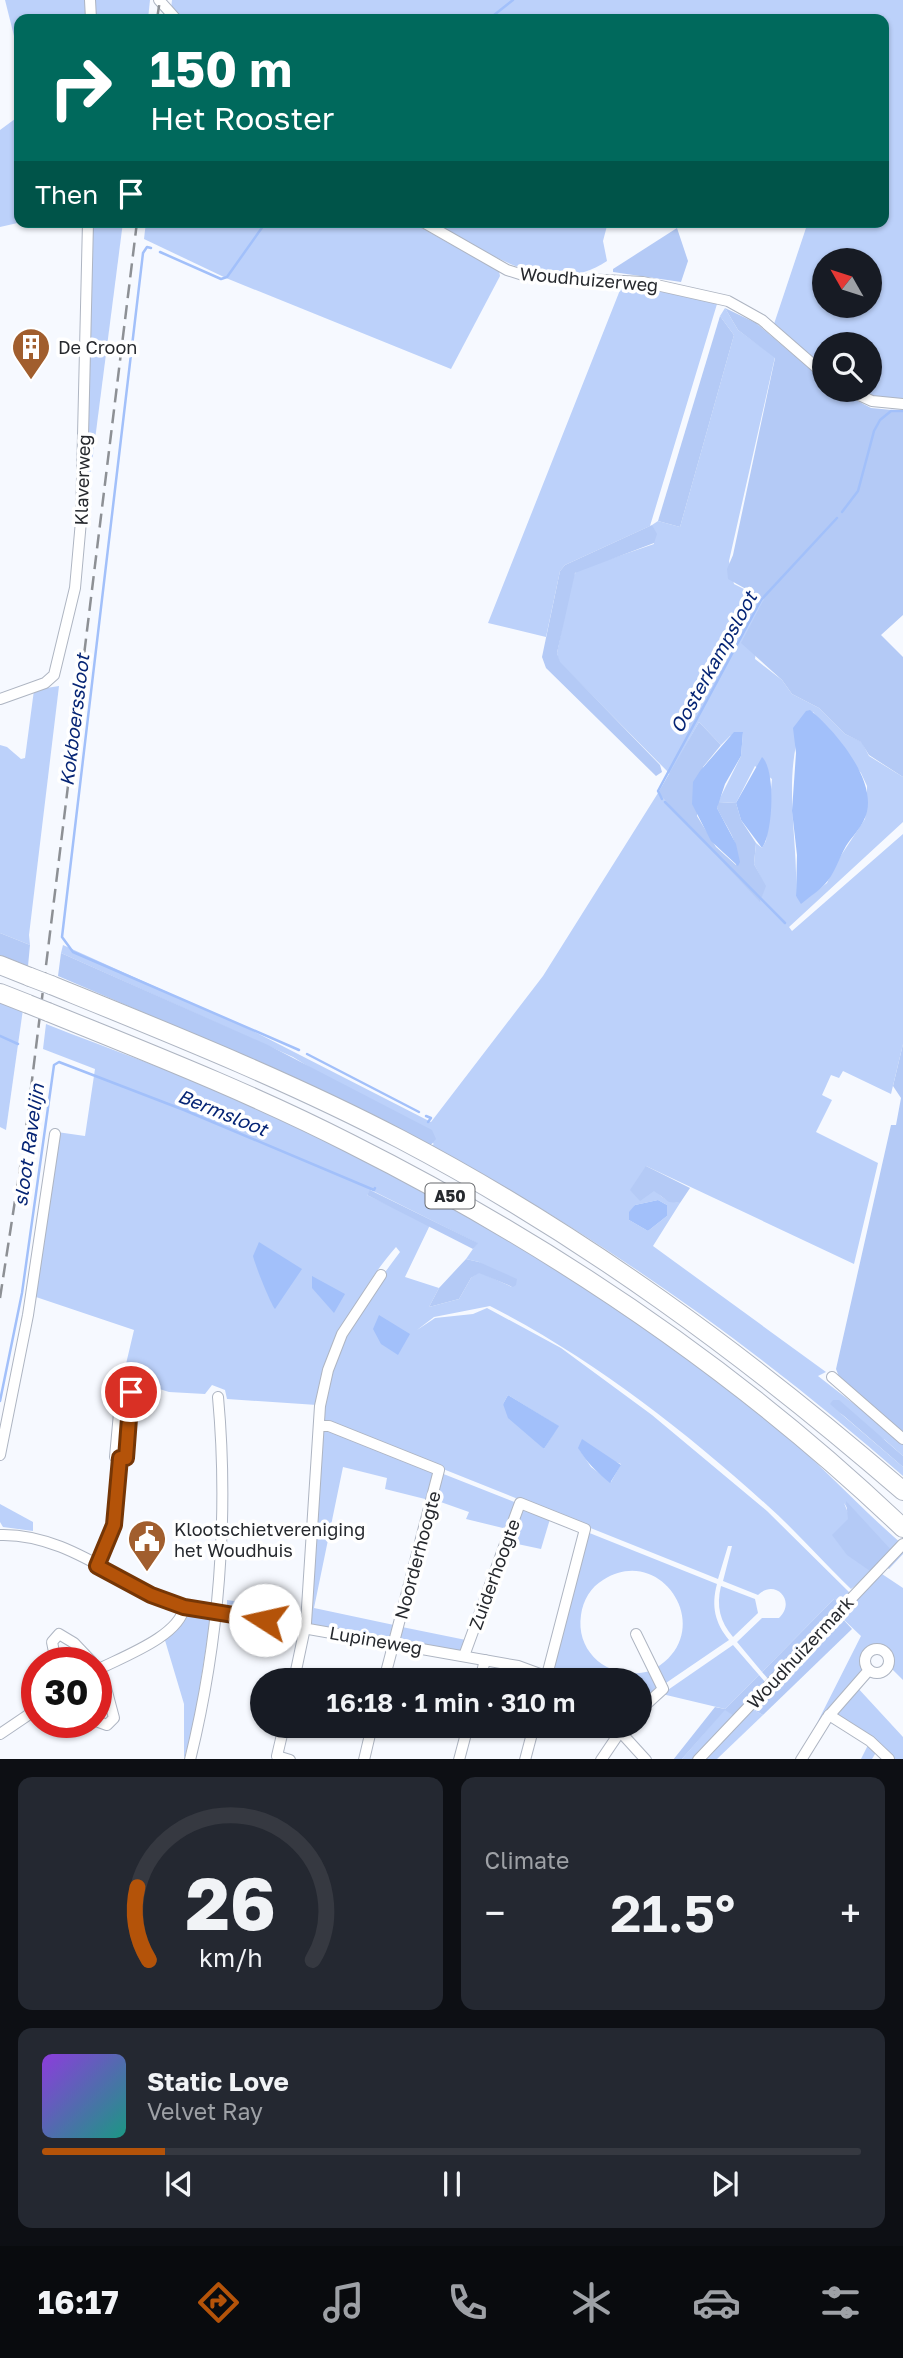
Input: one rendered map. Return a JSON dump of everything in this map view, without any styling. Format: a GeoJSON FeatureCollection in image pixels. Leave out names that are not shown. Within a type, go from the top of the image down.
{"type":"FeatureCollection","features":[{"type":"Feature","properties":{"kind":"highway","name":"A50"},"geometry":{"type":"LineString","coordinates":[[0,965],[278,1079],[399,1138],[519,1205],[612,1264],[701,1326],[825,1424],[903,1491]]}},
{"type":"Feature","properties":{"kind":"highway","name":"A50"},"geometry":{"type":"LineString","coordinates":[[0,993],[249,1095],[334,1136],[510,1231],[636,1312],[744,1391],[814,1448],[903,1528]]}},
{"type":"Feature","properties":{"kind":"street"},"geometry":{"type":"LineString","coordinates":[[159,0],[172,14]]}},
{"type":"Feature","properties":{"kind":"street","name":"Klaverweg"},"geometry":{"type":"LineString","coordinates":[[0,699],[45,683],[54,675],[59,664],[75,588],[81,521],[88,228]]}},
{"type":"Feature","properties":{"kind":"street","name":"Woudhuizerweg"},"geometry":{"type":"LineString","coordinates":[[434,228],[507,270],[526,276],[643,282],[728,301],[762,320],[812,364]]}},
{"type":"Feature","properties":{"kind":"street"},"geometry":{"type":"LineString","coordinates":[[882,402],[903,404]]}},
{"type":"Feature","properties":{"kind":"street"},"geometry":{"type":"LineString","coordinates":[[0,1455],[28,1315],[55,1134]]}},
{"type":"Feature","properties":{"kind":"street"},"geometry":{"type":"LineString","coordinates":[[297,1668],[306,1628],[320,1406],[336,1349],[352,1317],[381,1275]]}},
{"type":"Feature","properties":{"kind":"street"},"geometry":{"type":"LineString","coordinates":[[832,1377],[903,1439]]}},
{"type":"Feature","properties":{"kind":"street"},"geometry":{"type":"LineString","coordinates":[[121,1391],[131,1392],[126,1458],[120,1458],[115,1457],[121,1391]]}},
{"type":"Feature","properties":{"kind":"street"},"geometry":{"type":"LineString","coordinates":[[190,1759],[216,1612],[222,1447],[218,1396]]}},
{"type":"Feature","properties":{"kind":"street","name":"Noorderhoogte"},"geometry":{"type":"LineString","coordinates":[[320,1426],[329,1426],[439,1471],[394,1643]]}},
{"type":"Feature","properties":{"kind":"street"},"geometry":{"type":"LineString","coordinates":[[97,1566],[114,1525],[120,1458]]}},
{"type":"Feature","properties":{"kind":"street","name":"Zuiderhoogte"},"geometry":{"type":"LineString","coordinates":[[464,1656],[520,1503],[585,1529],[553,1668]]}},
{"type":"Feature","properties":{"kind":"street","name":"Lupineweg"},"geometry":{"type":"LineString","coordinates":[[0,1535],[40,1537],[151,1595],[184,1607],[464,1656],[512,1668]]}},
{"type":"Feature","properties":{"kind":"street","name":"Woudhuizermark"},"geometry":{"type":"LineString","coordinates":[[698,1759],[903,1544]]}},
{"type":"Feature","properties":{"kind":"street"},"geometry":{"type":"LineString","coordinates":[[112,1659],[174,1628],[184,1607]]}},
{"type":"Feature","properties":{"kind":"street"},"geometry":{"type":"LineString","coordinates":[[53,1647],[52,1642],[59,1634],[78,1647]]}},
{"type":"Feature","properties":{"kind":"street"},"geometry":{"type":"LineString","coordinates":[[636,1634],[663,1689],[652,1699]]}},
{"type":"Feature","properties":{"kind":"street"},"geometry":{"type":"LineString","coordinates":[[387,1668],[394,1643]]}},
{"type":"Feature","properties":{"kind":"street"},"geometry":{"type":"LineString","coordinates":[[483,1668],[485,1660]]}},
{"type":"Feature","properties":{"kind":"street"},"geometry":{"type":"LineString","coordinates":[[801,1759],[829,1715],[869,1670]]}},
{"type":"Feature","properties":{"kind":"street"},"geometry":{"type":"LineString","coordinates":[[829,1715],[870,1741],[889,1759]]}},
{"type":"Feature","properties":{"kind":"street"},"geometry":{"type":"LineString","coordinates":[[1,1731],[21,1719]]}},
{"type":"Feature","properties":{"kind":"street"},"geometry":{"type":"LineString","coordinates":[[281,1738],[277,1756],[290,1759]]}},
{"type":"Feature","properties":{"kind":"street"},"geometry":{"type":"LineString","coordinates":[[364,1759],[369,1738]]}},
{"type":"Feature","properties":{"kind":"street"},"geometry":{"type":"LineString","coordinates":[[459,1759],[465,1738]]}},
{"type":"Feature","properties":{"kind":"street"},"geometry":{"type":"LineString","coordinates":[[525,1759],[531,1738]]}},
{"type":"Feature","properties":{"kind":"street"},"geometry":{"type":"LineString","coordinates":[[601,1759],[613,1738]]}},
{"type":"Feature","properties":{"kind":"street"},"geometry":{"type":"LineString","coordinates":[[629,1738],[646,1759]]}},
{"type":"Feature","properties":{"kind":"shaded area"},"geometry":{"type":"Polygon","coordinates":[[[5,0],[85,0],[85,14],[14,14],[14,36],[5,0]]]}},
{"type":"Feature","properties":{"kind":"shaded area"},"geometry":{"type":"Polygon","coordinates":[[[94,0],[150,0],[149,14],[94,14],[94,0]]]}},
{"type":"Feature","properties":{"kind":"shaded area"},"geometry":{"type":"Polygon","coordinates":[[[172,0],[903,0],[903,400],[882,398],[882,332],[812,332],[812,357],[774,324],[806,228],[889,228],[889,14],[176,14],[171,9],[172,0]]]}},
{"type":"Feature","properties":{"kind":"shaded area"},"geometry":{"type":"Polygon","coordinates":[[[14,120],[14,224],[0,227],[0,130],[14,120]]]}},
{"type":"Feature","properties":{"kind":"shaded area"},"geometry":{"type":"Polygon","coordinates":[[[91,228],[122,228],[84,525],[91,228]]]}},
{"type":"Feature","properties":{"kind":"shaded area"},"geometry":{"type":"Polygon","coordinates":[[[145,228],[422,228],[499,271],[500,276],[451,369],[226,278],[144,239],[145,228]]]}},
{"type":"Feature","properties":{"kind":"shaded area"},"geometry":{"type":"Polygon","coordinates":[[[443,228],[606,228],[603,241],[607,261],[585,272],[563,275],[540,273],[517,267],[443,228]]]}},
{"type":"Feature","properties":{"kind":"shaded area"},"geometry":{"type":"Polygon","coordinates":[[[677,228],[688,261],[681,282],[613,272],[613,269],[677,228]]]}},
{"type":"Feature","properties":{"kind":"shaded area"},"geometry":{"type":"Polygon","coordinates":[[[622,285],[688,295],[717,304],[650,526],[565,565],[560,571],[546,637],[488,623],[622,285]]]}},
{"type":"Feature","properties":{"kind":"shaded area"},"geometry":{"type":"Polygon","coordinates":[[[725,308],[738,330],[775,357],[729,561],[734,584],[764,599],[755,659],[782,680],[792,694],[819,708],[845,734],[862,742],[869,756],[903,777],[903,822],[789,927],[792,931],[903,834],[903,1044],[891,1094],[843,1071],[839,1078],[831,1075],[822,1095],[832,1100],[816,1132],[878,1163],[854,1264],[646,1166],[650,1180],[660,1196],[680,1203],[653,1246],[826,1372],[818,1376],[903,1442],[903,1456],[885,1440],[840,1413],[903,1467],[903,1476],[735,1340],[617,1256],[556,1218],[430,1146],[434,1144],[293,1057],[61,953],[63,945],[251,1030],[431,1122],[543,976],[658,793],[760,901],[765,886],[754,864],[756,843],[762,848],[766,841],[772,779],[755,766],[736,803],[718,802],[741,756],[743,732],[730,736],[721,745],[699,722],[670,774],[559,662],[557,653],[572,577],[578,570],[654,544],[652,525],[658,521],[680,527],[734,335],[720,316],[725,308]],[[813,712],[797,741],[792,783],[796,896],[805,900],[827,883],[836,863],[865,819],[867,802],[867,786],[861,773],[813,712]],[[658,1200],[635,1205],[629,1220],[648,1231],[667,1216],[667,1205],[658,1200]]]}},
{"type":"Feature","properties":{"kind":"shaded area"},"geometry":{"type":"Polygon","coordinates":[[[725,308],[756,323],[812,371],[812,402],[860,402],[871,408],[903,411],[903,615],[881,635],[903,657],[903,777],[869,755],[861,742],[845,734],[819,708],[792,694],[782,680],[741,643],[764,599],[728,579],[727,569],[733,555],[775,358],[738,330],[725,308]]]}},
{"type":"Feature","properties":{"kind":"shaded area"},"geometry":{"type":"Polygon","coordinates":[[[720,316],[734,335],[680,527],[658,521],[720,316]]]}},
{"type":"Feature","properties":{"kind":"shaded area"},"geometry":{"type":"Polygon","coordinates":[[[652,525],[657,534],[654,543],[575,573],[557,653],[560,662],[660,765],[662,772],[656,776],[546,668],[542,657],[560,571],[565,565],[652,525]]]}},
{"type":"Feature","properties":{"kind":"shaded area"},"geometry":{"type":"Polygon","coordinates":[[[59,686],[29,935],[30,945],[0,933],[0,745],[7,747],[21,759],[25,758],[34,690],[59,686]]]}},
{"type":"Feature","properties":{"kind":"shaded area"},"geometry":{"type":"Polygon","coordinates":[[[810,710],[832,731],[853,759],[867,791],[868,806],[864,820],[828,880],[801,904],[796,896],[797,855],[792,811],[796,753],[793,728],[806,711],[810,710]]]}},
{"type":"Feature","properties":{"kind":"shaded area"},"geometry":{"type":"Polygon","coordinates":[[[699,722],[721,745],[703,767],[697,816],[716,847],[736,865],[735,842],[717,808],[718,802],[736,803],[741,820],[756,843],[754,864],[766,886],[760,902],[658,793],[699,722]]]}},
{"type":"Feature","properties":{"kind":"shaded area"},"geometry":{"type":"Polygon","coordinates":[[[734,732],[743,732],[741,756],[725,784],[717,808],[736,844],[740,862],[738,866],[711,841],[692,804],[693,782],[734,732]]]}},
{"type":"Feature","properties":{"kind":"shaded area"},"geometry":{"type":"Polygon","coordinates":[[[762,757],[771,788],[771,816],[762,848],[741,820],[736,803],[762,757]]]}},
{"type":"Feature","properties":{"kind":"shaded area"},"geometry":{"type":"Polygon","coordinates":[[[0,933],[30,945],[28,966],[0,955],[0,933]]]}},
{"type":"Feature","properties":{"kind":"shaded area"},"geometry":{"type":"Polygon","coordinates":[[[61,953],[268,1045],[432,1130],[436,1139],[430,1146],[257,1061],[58,976],[61,953]]]}},
{"type":"Feature","properties":{"kind":"shaded area"},"geometry":{"type":"Polygon","coordinates":[[[0,1000],[23,1009],[6,1130],[0,1127],[0,1000]]]}},
{"type":"Feature","properties":{"kind":"shaded area"},"geometry":{"type":"Polygon","coordinates":[[[46,1024],[243,1101],[314,1134],[452,1206],[586,1288],[714,1378],[808,1455],[903,1545],[903,1554],[889,1569],[882,1563],[844,1503],[873,1573],[851,1589],[768,1506],[670,1423],[601,1372],[528,1326],[490,1306],[434,1317],[417,1330],[435,1318],[473,1314],[487,1308],[561,1348],[652,1415],[767,1511],[849,1592],[847,1601],[834,1599],[762,1672],[737,1642],[762,1618],[779,1618],[786,1605],[785,1599],[777,1590],[765,1590],[758,1595],[723,1581],[732,1546],[728,1546],[718,1579],[323,1421],[331,1375],[339,1353],[372,1290],[400,1252],[396,1247],[381,1265],[348,1322],[317,1405],[227,1399],[225,1390],[212,1385],[205,1394],[169,1392],[128,1379],[133,1367],[126,1364],[134,1330],[33,1296],[57,1132],[85,1136],[95,1069],[43,1049],[46,1024]],[[371,1190],[367,1195],[430,1225],[405,1277],[439,1288],[429,1307],[459,1299],[471,1278],[479,1272],[512,1287],[479,1262],[466,1259],[477,1243],[371,1190]],[[508,1395],[503,1404],[544,1449],[558,1426],[508,1395]],[[579,1449],[591,1467],[611,1482],[621,1464],[579,1449]]]}},
{"type":"Feature","properties":{"kind":"shaded area"},"geometry":{"type":"Polygon","coordinates":[[[903,1044],[903,1432],[841,1382],[836,1369],[891,1125],[896,1125],[901,1098],[893,1086],[903,1044]]]}},
{"type":"Feature","properties":{"kind":"shaded area"},"geometry":{"type":"Polygon","coordinates":[[[646,1166],[690,1188],[680,1203],[669,1202],[654,1191],[640,1201],[630,1190],[646,1166]]]}},
{"type":"Feature","properties":{"kind":"shaded area"},"geometry":{"type":"Polygon","coordinates":[[[370,1190],[478,1243],[473,1249],[367,1195],[370,1190]]]}},
{"type":"Feature","properties":{"kind":"shaded area"},"geometry":{"type":"Polygon","coordinates":[[[658,1200],[667,1205],[667,1216],[648,1231],[629,1220],[629,1212],[635,1205],[658,1200]]]}},
{"type":"Feature","properties":{"kind":"shaded area"},"geometry":{"type":"Polygon","coordinates":[[[259,1242],[302,1269],[275,1309],[253,1256],[259,1242]]]}},
{"type":"Feature","properties":{"kind":"shaded area"},"geometry":{"type":"Polygon","coordinates":[[[466,1259],[517,1279],[516,1285],[513,1287],[479,1273],[471,1278],[459,1299],[429,1307],[439,1288],[466,1259]]]}},
{"type":"Feature","properties":{"kind":"shaded area"},"geometry":{"type":"Polygon","coordinates":[[[312,1276],[345,1294],[334,1313],[312,1288],[312,1276]]]}},
{"type":"Feature","properties":{"kind":"shaded area"},"geometry":{"type":"Polygon","coordinates":[[[379,1315],[410,1334],[398,1355],[381,1344],[373,1329],[379,1315]]]}},
{"type":"Feature","properties":{"kind":"shaded area"},"geometry":{"type":"Polygon","coordinates":[[[508,1395],[559,1426],[544,1449],[508,1418],[503,1404],[508,1395]]]}},
{"type":"Feature","properties":{"kind":"shaded area"},"geometry":{"type":"Polygon","coordinates":[[[833,1400],[839,1400],[903,1456],[903,1467],[830,1404],[833,1400]]]}},
{"type":"Feature","properties":{"kind":"shaded area"},"geometry":{"type":"Polygon","coordinates":[[[326,1429],[434,1471],[429,1500],[385,1489],[387,1478],[343,1467],[314,1608],[394,1625],[391,1638],[311,1624],[323,1431],[326,1429]]]}},
{"type":"Feature","properties":{"kind":"shaded area"},"geometry":{"type":"Polygon","coordinates":[[[582,1439],[621,1465],[610,1483],[592,1467],[578,1448],[582,1439]]]}},
{"type":"Feature","properties":{"kind":"shaded area"},"geometry":{"type":"Polygon","coordinates":[[[441,1473],[517,1503],[507,1529],[466,1519],[469,1512],[435,1500],[441,1473]]]}},
{"type":"Feature","properties":{"kind":"shaded area"},"geometry":{"type":"Polygon","coordinates":[[[846,1501],[893,1552],[873,1573],[847,1555],[832,1535],[848,1519],[846,1501]]]}},
{"type":"Feature","properties":{"kind":"shaded area"},"geometry":{"type":"Polygon","coordinates":[[[0,1504],[33,1522],[33,1531],[3,1527],[0,1522],[0,1504]]]}},
{"type":"Feature","properties":{"kind":"shaded area"},"geometry":{"type":"Polygon","coordinates":[[[522,1506],[550,1519],[541,1549],[508,1542],[522,1506]]]}},
{"type":"Feature","properties":{"kind":"shaded area"},"geometry":{"type":"Polygon","coordinates":[[[587,1532],[717,1584],[714,1600],[716,1614],[720,1627],[729,1640],[663,1685],[656,1668],[674,1652],[682,1633],[682,1613],[674,1596],[662,1581],[644,1572],[624,1571],[603,1580],[595,1586],[584,1604],[581,1629],[584,1642],[590,1653],[608,1668],[553,1668],[587,1532]]]}},
{"type":"Feature","properties":{"kind":"shaded area"},"geometry":{"type":"Polygon","coordinates":[[[882,1574],[903,1588],[903,1680],[889,1666],[889,1657],[885,1650],[868,1649],[862,1658],[864,1668],[814,1729],[861,1636],[841,1617],[882,1574]]]}},
{"type":"Feature","properties":{"kind":"shaded area"},"geometry":{"type":"Polygon","coordinates":[[[721,1586],[755,1599],[758,1613],[733,1637],[720,1613],[721,1586]]]}},
{"type":"Feature","properties":{"kind":"shaded area"},"geometry":{"type":"Polygon","coordinates":[[[242,1594],[289,1604],[289,1610],[303,1613],[303,1619],[288,1613],[302,1621],[299,1623],[226,1610],[226,1607],[241,1604],[227,1605],[227,1600],[241,1602],[242,1594]]]}},
{"type":"Feature","properties":{"kind":"shaded area"},"geometry":{"type":"Polygon","coordinates":[[[834,1599],[847,1601],[770,1681],[762,1672],[834,1599]]]}},
{"type":"Feature","properties":{"kind":"shaded area"},"geometry":{"type":"Polygon","coordinates":[[[188,1611],[211,1615],[194,1724],[184,1759],[184,1704],[164,1637],[178,1628],[188,1611]]]}},
{"type":"Feature","properties":{"kind":"shaded area"},"geometry":{"type":"Polygon","coordinates":[[[841,1617],[852,1629],[763,1715],[752,1709],[841,1617]]]}},
{"type":"Feature","properties":{"kind":"shaded area"},"geometry":{"type":"Polygon","coordinates":[[[402,1627],[466,1640],[460,1652],[399,1640],[402,1627]]]}},
{"type":"Feature","properties":{"kind":"shaded area"},"geometry":{"type":"Polygon","coordinates":[[[733,1645],[759,1675],[725,1709],[662,1694],[733,1645]]]}},
{"type":"Feature","properties":{"kind":"shaded area"},"geometry":{"type":"Polygon","coordinates":[[[759,1675],[767,1684],[735,1717],[725,1710],[682,1759],[674,1759],[715,1707],[725,1709],[759,1675]]]}},
{"type":"Feature","properties":{"kind":"shaded area"},"geometry":{"type":"Polygon","coordinates":[[[652,1676],[657,1690],[652,1695],[652,1676]]]}},
{"type":"Feature","properties":{"kind":"shaded area"},"geometry":{"type":"Polygon","coordinates":[[[856,1686],[903,1737],[903,1759],[892,1759],[893,1756],[880,1746],[872,1759],[861,1759],[869,1743],[827,1721],[856,1686]]]}},
{"type":"Feature","properties":{"kind":"shaded area"},"geometry":{"type":"Polygon","coordinates":[[[725,1709],[735,1717],[696,1759],[682,1759],[725,1709]]]}},
{"type":"Feature","properties":{"kind":"shaded area"},"geometry":{"type":"Polygon","coordinates":[[[752,1709],[763,1715],[717,1759],[705,1759],[752,1709]]]}},
{"type":"Feature","properties":{"kind":"waterway","name":"Kokboerssloot"},"geometry":{"type":"LineString","coordinates":[[495,14],[513,0]]}},
{"type":"Feature","properties":{"kind":"waterway","name":"Kokboerssloot"},"geometry":{"type":"LineString","coordinates":[[160,252],[221,279],[227,277],[262,228]]}},
{"type":"Feature","properties":{"kind":"waterway","name":"Kokboerssloot"},"geometry":{"type":"LineString","coordinates":[[151,248],[147,247],[143,253],[62,937],[73,952],[299,1050]]}},
{"type":"Feature","properties":{"kind":"waterway","name":"Oosterkampsloot"},"geometry":{"type":"LineString","coordinates":[[842,512],[858,491],[874,431],[880,420],[891,411],[903,411]]}},
{"type":"Feature","properties":{"kind":"waterway","name":"Oosterkampsloot"},"geometry":{"type":"LineString","coordinates":[[662,799],[658,791],[761,600],[837,518]]}},
{"type":"Feature","properties":{"kind":"waterway","name":"Oosterkampsloot"},"geometry":{"type":"LineString","coordinates":[[665,802],[785,923]]}},
{"type":"Feature","properties":{"kind":"waterway"},"geometry":{"type":"LineString","coordinates":[[0,1036],[18,1044]]}},
{"type":"Feature","properties":{"kind":"waterway","name":"Kokboerssloot"},"geometry":{"type":"LineString","coordinates":[[307,1054],[419,1112]]}},
{"type":"Feature","properties":{"kind":"waterway","name":"Bermsloot"},"geometry":{"type":"LineString","coordinates":[[0,1401],[22,1293],[54,1065],[59,1062],[184,1110],[374,1190],[375,1188]]}},
{"type":"Feature","properties":{"kind":"waterway","name":"Kokboerssloot"},"geometry":{"type":"LineString","coordinates":[[426,1116],[431,1118],[428,1122]]}},
{"type":"Feature","properties":{"kind":"railway"},"geometry":{"type":"LineString","coordinates":[[158,14],[160,0]]}},
{"type":"Feature","properties":{"kind":"railway"},"geometry":{"type":"LineString","coordinates":[[0,1298],[26,1129],[136,228]]}},
{"type":"Feature","properties":{"kind":"place","name":"De Croon"},"geometry":{"type":"Point","coordinates":[31,381]}},
{"type":"Feature","properties":{"kind":"place","name":"Klootschietvereniging het Woudhuis"},"geometry":{"type":"Point","coordinates":[147,1573]}},
{"type":"Feature","properties":{"kind":"route"},"geometry":{"type":"LineString","coordinates":[[131,1392],[126,1458],[120,1458],[114,1525],[97,1566],[151,1595],[184,1607],[265,1620]]}},
{"type":"Feature","properties":{"kind":"water label","name":"sloot Ravelijn"},"geometry":{"type":"Point","coordinates":[28,1145]}}]}
